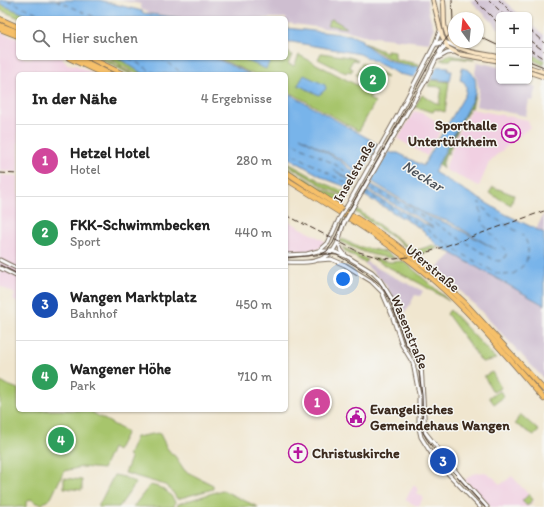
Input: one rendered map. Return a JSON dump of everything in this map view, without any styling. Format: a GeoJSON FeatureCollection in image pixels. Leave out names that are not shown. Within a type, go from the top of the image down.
{"type":"FeatureCollection","features":[{"type":"Feature","properties":{"kind":"highway"},"geometry":{"type":"LineString","coordinates":[[0,19],[16,26]]}},
{"type":"Feature","properties":{"kind":"highway"},"geometry":{"type":"LineString","coordinates":[[0,25],[16,31]]}},
{"type":"Feature","properties":{"kind":"highway"},"geometry":{"type":"LineString","coordinates":[[0,29],[16,35]]}},
{"type":"Feature","properties":{"kind":"highway"},"geometry":{"type":"LineString","coordinates":[[73,60],[98,72]]}},
{"type":"Feature","properties":{"kind":"highway"},"geometry":{"type":"LineString","coordinates":[[82,60],[106,72]]}},
{"type":"Feature","properties":{"kind":"highway"},"geometry":{"type":"LineString","coordinates":[[94,60],[118,72]]}},
{"type":"Feature","properties":{"kind":"highway","name":"Uferstraße"},"geometry":{"type":"LineString","coordinates":[[288,173],[393,242],[433,273],[465,303],[544,390]]}},
{"type":"Feature","properties":{"kind":"highway","name":"Uferstraße"},"geometry":{"type":"LineString","coordinates":[[288,180],[378,238],[432,279],[463,309],[544,399]]}},
{"type":"Feature","properties":{"kind":"main road"},"geometry":{"type":"LineString","coordinates":[[434,0],[440,29],[446,43],[454,52],[462,55],[496,61]]}},
{"type":"Feature","properties":{"kind":"main road"},"geometry":{"type":"LineString","coordinates":[[443,0],[447,35],[446,43]]}},
{"type":"Feature","properties":{"kind":"main road"},"geometry":{"type":"LineString","coordinates":[[459,48],[465,51],[496,56]]}},
{"type":"Feature","properties":{"kind":"main road"},"geometry":{"type":"LineString","coordinates":[[532,68],[544,72]]}},
{"type":"Feature","properties":{"kind":"main road"},"geometry":{"type":"LineString","coordinates":[[532,73],[544,77]]}},
{"type":"Feature","properties":{"kind":"street","name":"Inselstraße"},"geometry":{"type":"LineString","coordinates":[[318,251],[328,243],[339,220],[381,147],[434,46],[440,29]]}},
{"type":"Feature","properties":{"kind":"street"},"geometry":{"type":"LineString","coordinates":[[434,46],[439,42],[446,43]]}},
{"type":"Feature","properties":{"kind":"street","name":"Inselstraße"},"geometry":{"type":"LineString","coordinates":[[288,262],[319,260],[330,252],[338,241],[344,223],[446,43]]}},
{"type":"Feature","properties":{"kind":"street"},"geometry":{"type":"LineString","coordinates":[[434,46],[440,44],[442,47],[436,59]]}},
{"type":"Feature","properties":{"kind":"street"},"geometry":{"type":"LineString","coordinates":[[436,59],[443,54],[454,52]]}},
{"type":"Feature","properties":{"kind":"street"},"geometry":{"type":"LineString","coordinates":[[406,99],[408,105],[411,106]]}},
{"type":"Feature","properties":{"kind":"street"},"geometry":{"type":"LineString","coordinates":[[338,241],[341,250],[346,256]]}},
{"type":"Feature","properties":{"kind":"street"},"geometry":{"type":"LineString","coordinates":[[328,243],[334,260]]}},
{"type":"Feature","properties":{"kind":"street","name":"Wasenstraße"},"geometry":{"type":"LineString","coordinates":[[288,255],[318,251],[346,256],[372,272],[380,280],[390,296],[399,316],[406,341],[421,364],[424,425],[427,436],[487,507]]}},
{"type":"Feature","properties":{"kind":"street"},"geometry":{"type":"LineString","coordinates":[[0,260],[16,268]]}},
{"type":"Feature","properties":{"kind":"street","name":"Wasenstraße"},"geometry":{"type":"LineString","coordinates":[[319,260],[334,260],[345,265],[371,281],[382,292],[387,301],[402,345],[413,363],[419,394],[421,437],[443,468],[480,507]]}},
{"type":"Feature","properties":{"kind":"street"},"geometry":{"type":"LineString","coordinates":[[0,268],[16,276]]}},
{"type":"Feature","properties":{"kind":"shaded area"},"geometry":{"type":"Polygon","coordinates":[[[119,0],[427,0],[429,14],[434,29],[429,43],[366,36],[353,32],[288,23],[288,16],[171,16],[147,13],[148,11],[142,10],[140,4],[119,0]]]}},
{"type":"Feature","properties":{"kind":"shaded area"},"geometry":{"type":"Polygon","coordinates":[[[470,0],[503,0],[517,12],[496,12],[496,26],[484,14],[484,12],[482,12],[470,0]]]}},
{"type":"Feature","properties":{"kind":"shaded area"},"geometry":{"type":"Polygon","coordinates":[[[532,25],[544,35],[544,60],[532,54],[532,25]]]}},
{"type":"Feature","properties":{"kind":"shaded area"},"geometry":{"type":"Polygon","coordinates":[[[0,32],[16,38],[16,60],[64,60],[67,64],[76,65],[91,72],[16,72],[16,172],[0,171],[0,32]]]}},
{"type":"Feature","properties":{"kind":"shaded area"},"geometry":{"type":"Polygon","coordinates":[[[477,62],[496,66],[496,84],[528,84],[537,87],[533,101],[529,100],[526,116],[476,106],[479,89],[475,73],[477,62]]]}},
{"type":"Feature","properties":{"kind":"shaded area"},"geometry":{"type":"Polygon","coordinates":[[[471,109],[528,120],[530,127],[493,158],[489,163],[479,186],[445,170],[451,151],[453,150],[452,144],[471,109]]]}},
{"type":"Feature","properties":{"kind":"shaded area"},"geometry":{"type":"Polygon","coordinates":[[[414,111],[425,114],[443,126],[427,156],[398,139],[414,111]]]}},
{"type":"Feature","properties":{"kind":"shaded area"},"geometry":{"type":"Polygon","coordinates":[[[0,175],[16,176],[16,302],[13,300],[15,294],[0,286],[0,175]]]}},
{"type":"Feature","properties":{"kind":"shaded area"},"geometry":{"type":"Polygon","coordinates":[[[544,215],[544,233],[536,230],[544,215]]]}},
{"type":"Feature","properties":{"kind":"shaded area"},"geometry":{"type":"Polygon","coordinates":[[[288,221],[325,241],[321,247],[308,252],[288,254],[288,221]]]}},
{"type":"Feature","properties":{"kind":"shaded area"},"geometry":{"type":"Polygon","coordinates":[[[453,253],[544,305],[544,379],[477,307],[437,268],[453,253]]]}},
{"type":"Feature","properties":{"kind":"shaded area"},"geometry":{"type":"Polygon","coordinates":[[[366,262],[423,291],[420,296],[415,295],[407,310],[400,316],[396,302],[385,284],[365,264],[366,262]]]}},
{"type":"Feature","properties":{"kind":"shaded area"},"geometry":{"type":"Polygon","coordinates":[[[484,472],[494,478],[500,485],[512,476],[534,501],[528,507],[491,507],[465,480],[472,474],[484,472]]]}},
{"type":"Feature","properties":{"kind":"shaded area"},"geometry":{"type":"Polygon","coordinates":[[[414,485],[419,490],[417,493],[423,497],[419,507],[405,500],[414,485]]]}},
{"type":"Feature","properties":{"kind":"green space"},"geometry":{"type":"Polygon","coordinates":[[[0,4],[29,16],[16,17],[0,10],[0,4]]]}},
{"type":"Feature","properties":{"kind":"green space"},"geometry":{"type":"Polygon","coordinates":[[[332,19],[346,27],[346,28],[327,25],[332,19]]]}},
{"type":"Feature","properties":{"kind":"green space"},"geometry":{"type":"Polygon","coordinates":[[[362,42],[387,53],[387,50],[395,51],[395,58],[398,60],[419,64],[419,67],[401,64],[362,42]]]}},
{"type":"Feature","properties":{"kind":"green space"},"geometry":{"type":"Polygon","coordinates":[[[288,52],[292,55],[288,64],[294,66],[299,55],[372,93],[369,99],[375,102],[359,131],[288,91],[288,72],[249,72],[222,60],[288,60],[288,52]]]}},
{"type":"Feature","properties":{"kind":"green space"},"geometry":{"type":"Polygon","coordinates":[[[321,53],[349,57],[358,60],[353,60],[349,67],[353,69],[351,72],[348,71],[346,73],[318,59],[321,53]]]}},
{"type":"Feature","properties":{"kind":"green space"},"geometry":{"type":"Polygon","coordinates":[[[532,54],[544,60],[544,65],[532,59],[532,54]]]}},
{"type":"Feature","properties":{"kind":"green space"},"geometry":{"type":"Polygon","coordinates":[[[448,55],[474,60],[454,58],[450,60],[440,60],[448,55]]]}},
{"type":"Feature","properties":{"kind":"green space"},"geometry":{"type":"Polygon","coordinates":[[[102,60],[108,60],[129,72],[126,72],[102,60]]]}},
{"type":"Feature","properties":{"kind":"green space"},"geometry":{"type":"Polygon","coordinates":[[[112,60],[121,60],[140,72],[133,72],[112,60]]]}},
{"type":"Feature","properties":{"kind":"green space"},"geometry":{"type":"Polygon","coordinates":[[[362,63],[387,76],[386,78],[366,68],[361,78],[356,75],[362,63]]]}},
{"type":"Feature","properties":{"kind":"green space"},"geometry":{"type":"Polygon","coordinates":[[[431,80],[449,82],[445,112],[435,109],[433,112],[415,107],[422,95],[439,105],[442,87],[428,86],[431,80]]]}},
{"type":"Feature","properties":{"kind":"green space"},"geometry":{"type":"Polygon","coordinates":[[[475,94],[472,108],[470,108],[458,129],[448,154],[446,153],[442,166],[443,169],[438,164],[475,94]]]}},
{"type":"Feature","properties":{"kind":"green space"},"geometry":{"type":"Polygon","coordinates":[[[288,163],[324,183],[350,194],[348,197],[328,189],[288,165],[288,163]]]}},
{"type":"Feature","properties":{"kind":"green space"},"geometry":{"type":"Polygon","coordinates":[[[288,168],[325,190],[347,199],[343,205],[288,170],[288,168]]]}},
{"type":"Feature","properties":{"kind":"green space"},"geometry":{"type":"Polygon","coordinates":[[[493,187],[514,195],[511,205],[489,193],[493,187]]]}},
{"type":"Feature","properties":{"kind":"green space"},"geometry":{"type":"Polygon","coordinates":[[[355,208],[415,251],[433,245],[438,248],[418,255],[354,211],[355,208]]]}},
{"type":"Feature","properties":{"kind":"green space"},"geometry":{"type":"Polygon","coordinates":[[[342,239],[356,246],[386,252],[395,258],[360,251],[340,241],[342,239]]]}},
{"type":"Feature","properties":{"kind":"green space"},"geometry":{"type":"Polygon","coordinates":[[[342,247],[368,260],[365,263],[346,252],[342,247]]]}},
{"type":"Feature","properties":{"kind":"green space"},"geometry":{"type":"Polygon","coordinates":[[[371,258],[390,262],[404,261],[449,301],[421,284],[371,258]]]}},
{"type":"Feature","properties":{"kind":"green space"},"geometry":{"type":"Polygon","coordinates":[[[450,310],[496,359],[482,362],[447,314],[450,310]]]}},
{"type":"Feature","properties":{"kind":"green space"},"geometry":{"type":"Polygon","coordinates":[[[492,372],[501,388],[493,392],[484,376],[492,372]]]}},
{"type":"Feature","properties":{"kind":"green space"},"geometry":{"type":"Polygon","coordinates":[[[0,382],[16,388],[16,412],[92,412],[127,432],[117,451],[112,448],[103,469],[82,467],[64,471],[51,498],[42,504],[36,503],[31,499],[26,502],[26,507],[0,507],[0,382]]]}},
{"type":"Feature","properties":{"kind":"green space"},"geometry":{"type":"Polygon","coordinates":[[[500,391],[504,397],[494,404],[489,397],[500,391]]]}},
{"type":"Feature","properties":{"kind":"green space"},"geometry":{"type":"Polygon","coordinates":[[[520,414],[539,431],[534,435],[515,424],[520,414]]]}},
{"type":"Feature","properties":{"kind":"green space"},"geometry":{"type":"Polygon","coordinates":[[[158,433],[160,434],[167,448],[175,456],[185,471],[213,485],[213,489],[177,499],[172,491],[165,485],[125,473],[131,458],[128,456],[136,437],[158,433]]]}},
{"type":"Feature","properties":{"kind":"green space"},"geometry":{"type":"Polygon","coordinates":[[[114,475],[124,477],[136,483],[119,507],[98,507],[114,475]]]}},
{"type":"Feature","properties":{"kind":"green space"},"geometry":{"type":"Polygon","coordinates":[[[64,478],[82,480],[82,490],[64,488],[64,478]]]}},
{"type":"Feature","properties":{"kind":"green space"},"geometry":{"type":"Polygon","coordinates":[[[150,485],[162,488],[168,492],[175,502],[174,507],[133,507],[150,485]]]}},
{"type":"Feature","properties":{"kind":"green space"},"geometry":{"type":"Polygon","coordinates":[[[222,490],[258,507],[177,507],[178,504],[222,490]]]}},
{"type":"Feature","properties":{"kind":"green space"},"geometry":{"type":"Polygon","coordinates":[[[529,494],[533,500],[527,506],[522,501],[529,494]]]}},
{"type":"Feature","properties":{"kind":"water"},"geometry":{"type":"Polygon","coordinates":[[[0,0],[99,0],[142,11],[143,13],[166,16],[29,16],[0,4],[0,0]]]}},
{"type":"Feature","properties":{"kind":"water"},"geometry":{"type":"Polygon","coordinates":[[[288,28],[350,35],[362,40],[362,42],[386,59],[397,64],[449,67],[448,71],[452,71],[450,81],[399,74],[360,54],[288,42],[288,28]]]}},
{"type":"Feature","properties":{"kind":"water"},"geometry":{"type":"Polygon","coordinates":[[[121,60],[219,60],[246,72],[140,72],[121,60]]]}},
{"type":"Feature","properties":{"kind":"water"},"geometry":{"type":"Polygon","coordinates":[[[245,60],[268,60],[270,61],[266,69],[245,60]]]}},
{"type":"Feature","properties":{"kind":"water","name":"Neckar"},"geometry":{"type":"Polygon","coordinates":[[[462,68],[467,69],[473,74],[476,85],[475,94],[434,172],[505,214],[544,233],[544,305],[437,245],[420,228],[355,190],[328,180],[289,158],[288,159],[288,93],[391,153],[398,153],[423,166],[465,95],[466,86],[464,82],[460,80],[462,68]],[[300,137],[339,160],[362,179],[427,216],[449,224],[495,249],[450,222],[423,213],[363,176],[340,159],[300,137]],[[334,170],[358,186],[434,228],[334,170]]]}},
{"type":"Feature","properties":{"kind":"water"},"geometry":{"type":"Polygon","coordinates":[[[369,73],[379,79],[377,84],[366,79],[369,73]]]}},
{"type":"Feature","properties":{"kind":"water"},"geometry":{"type":"Polygon","coordinates":[[[304,75],[325,85],[326,89],[319,95],[298,85],[304,75]]]}},
{"type":"Feature","properties":{"kind":"pier"},"geometry":{"type":"Polygon","coordinates":[[[437,66],[430,80],[414,78],[420,67],[437,66]]]}},
{"type":"Feature","properties":{"kind":"pier"},"geometry":{"type":"Polygon","coordinates":[[[378,145],[389,151],[367,188],[369,190],[366,190],[362,196],[364,198],[352,191],[378,145]]]}},
{"type":"Feature","properties":{"kind":"ferry route"},"geometry":{"type":"LineString","coordinates":[[7,0],[44,16]]}},
{"type":"Feature","properties":{"kind":"ferry route"},"geometry":{"type":"LineString","coordinates":[[56,0],[92,16]]}},
{"type":"Feature","properties":{"kind":"ferry route"},"geometry":{"type":"LineString","coordinates":[[132,60],[153,72]]}},
{"type":"Feature","properties":{"kind":"ferry route"},"geometry":{"type":"LineString","coordinates":[[163,60],[181,72]]}},
{"type":"Feature","properties":{"kind":"ferry route"},"geometry":{"type":"LineString","coordinates":[[288,140],[336,165],[360,181],[436,224],[494,260],[499,261],[504,259],[506,255],[505,250],[484,225],[479,202],[491,216],[520,233],[525,238],[528,246],[526,262],[513,274],[504,275],[496,273],[459,252],[421,225],[364,192]]}},
{"type":"Feature","properties":{"kind":"ferry route"},"geometry":{"type":"LineString","coordinates":[[288,151],[361,191]]}},
{"type":"Feature","properties":{"kind":"tram line"},"geometry":{"type":"LineString","coordinates":[[320,255],[327,251],[333,243],[342,222],[389,140],[433,57],[449,35],[453,21],[452,0]]}},
{"type":"Feature","properties":{"kind":"tram line"},"geometry":{"type":"LineString","coordinates":[[484,39],[496,45]]}},
{"type":"Feature","properties":{"kind":"tram line"},"geometry":{"type":"LineString","coordinates":[[532,62],[544,67]]}},
{"type":"Feature","properties":{"kind":"tram line"},"geometry":{"type":"LineString","coordinates":[[288,258],[325,254],[337,255],[361,269],[381,285],[391,302],[405,343],[418,364],[422,394],[423,432],[437,454],[485,507]]}},
{"type":"Feature","properties":{"kind":"tram line"},"geometry":{"type":"LineString","coordinates":[[0,265],[16,273]]}},
{"type":"Feature","properties":{"kind":"railway"},"geometry":{"type":"LineString","coordinates":[[475,0],[496,21]]}},
{"type":"Feature","properties":{"kind":"railway"},"geometry":{"type":"LineString","coordinates":[[489,0],[501,12]]}},
{"type":"Feature","properties":{"kind":"railway"},"geometry":{"type":"LineString","coordinates":[[499,0],[511,12]]}},
{"type":"Feature","properties":{"kind":"railway"},"geometry":{"type":"LineString","coordinates":[[532,32],[544,43]]}},
{"type":"Feature","properties":{"kind":"railway"},"geometry":{"type":"LineString","coordinates":[[532,42],[544,51]]}},
{"type":"Feature","properties":{"kind":"railway"},"geometry":{"type":"LineString","coordinates":[[532,51],[544,59]]}},
{"type":"Feature","properties":{"kind":"railway"},"geometry":{"type":"LineString","coordinates":[[0,173],[16,174]]}},
{"type":"Feature","properties":{"kind":"railway"},"geometry":{"type":"LineString","coordinates":[[288,216],[359,252],[381,258],[395,259],[420,255],[544,211]]}},
{"type":"Feature","properties":{"kind":"place","name":"FKK-Schwimmbecken"},"geometry":{"type":"Point","coordinates":[373,79]}},
{"type":"Feature","properties":{"kind":"place","name":"Sporthalle Untertürkheim"},"geometry":{"type":"Point","coordinates":[511,133]}},
{"type":"Feature","properties":{"kind":"place","name":"Hetzel Hotel"},"geometry":{"type":"Point","coordinates":[317,402]}},
{"type":"Feature","properties":{"kind":"place","name":"Evangelisches Gemeindehaus Wangen"},"geometry":{"type":"Point","coordinates":[356,417]}},
{"type":"Feature","properties":{"kind":"place","name":"Wangener Höhe"},"geometry":{"type":"Point","coordinates":[61,440]}},
{"type":"Feature","properties":{"kind":"place","name":"Christuskirche"},"geometry":{"type":"Point","coordinates":[298,453]}},
{"type":"Feature","properties":{"kind":"place","name":"Wangen Marktplatz"},"geometry":{"type":"Point","coordinates":[443,461]}}]}
